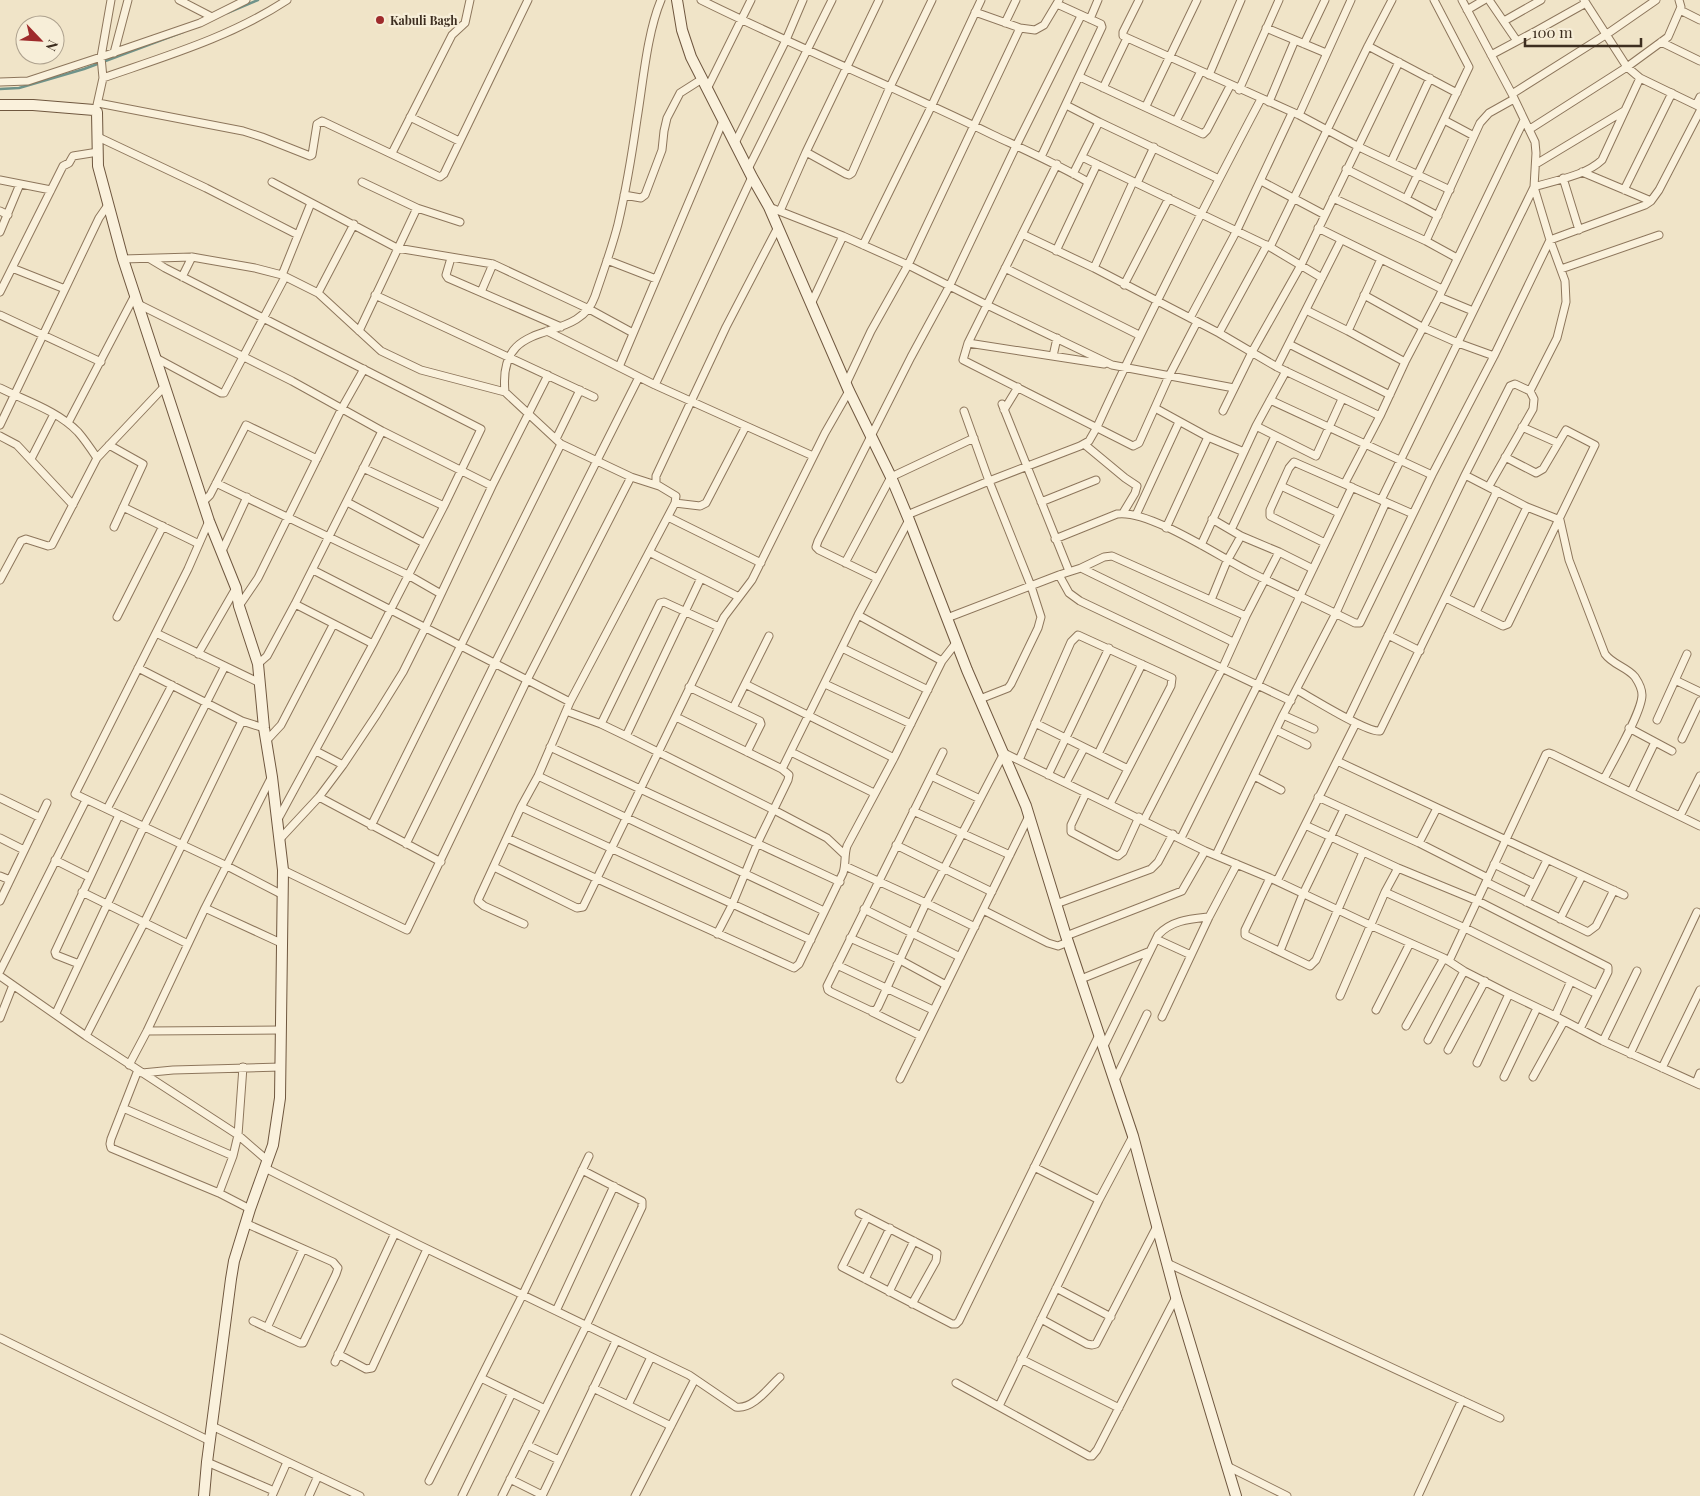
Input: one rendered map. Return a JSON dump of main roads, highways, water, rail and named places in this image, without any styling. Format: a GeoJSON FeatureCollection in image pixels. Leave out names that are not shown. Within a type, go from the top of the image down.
{"type":"FeatureCollection","features":[{"type":"Feature","properties":{"kind":"waterway"},"geometry":{"type":"LineString","coordinates":[[227,13],[258,0]]}},
{"type":"Feature","properties":{"kind":"waterway"},"geometry":{"type":"LineString","coordinates":[[0,89],[19,88],[84,69],[183,32]]}},
{"type":"Feature","properties":{"kind":"place","name":"Kabuli Bagh"},"geometry":{"type":"Point","coordinates":[380,20]}}]}
